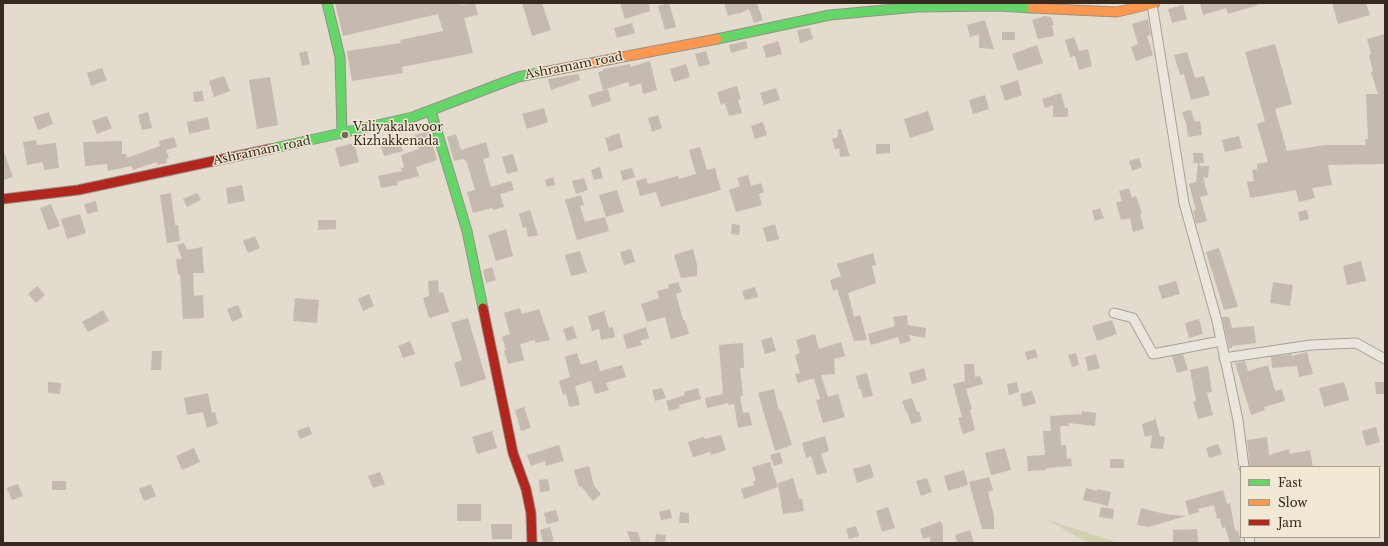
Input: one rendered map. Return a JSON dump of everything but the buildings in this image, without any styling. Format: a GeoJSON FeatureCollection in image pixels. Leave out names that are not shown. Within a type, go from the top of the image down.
{"type":"FeatureCollection","features":[{"type":"Feature","properties":{"kind":"main road"},"geometry":{"type":"LineString","coordinates":[[327,3],[340,57],[342,134]]}},
{"type":"Feature","properties":{"kind":"main road","name":"Ashramam road"},"geometry":{"type":"LineString","coordinates":[[3,199],[78,190],[342,134],[413,117],[518,77],[724,38],[830,15],[917,7],[969,6],[1117,12],[1154,3]]}},
{"type":"Feature","properties":{"kind":"main road"},"geometry":{"type":"LineString","coordinates":[[431,111],[467,231],[503,410],[513,453],[526,489],[532,513],[532,543]]}},
{"type":"Feature","properties":{"kind":"street"},"geometry":{"type":"LineString","coordinates":[[1154,3],[1184,203],[1217,321],[1238,420],[1244,466]]}},
{"type":"Feature","properties":{"kind":"street"},"geometry":{"type":"LineString","coordinates":[[1114,313],[1133,318],[1153,354],[1221,341]]}},
{"type":"Feature","properties":{"kind":"street"},"geometry":{"type":"LineString","coordinates":[[1224,358],[1312,345],[1356,343],[1385,359]]}},
{"type":"Feature","properties":{"kind":"green space"},"geometry":{"type":"Polygon","coordinates":[[[1045,519],[1119,543],[1089,543],[1045,519]]]}},
{"type":"Feature","properties":{"kind":"traffic: fast"},"geometry":{"type":"LineString","coordinates":[[327,3],[340,57],[342,134]]}},
{"type":"Feature","properties":{"kind":"traffic: fast"},"geometry":{"type":"LineString","coordinates":[[717,39],[830,15],[917,7],[998,6],[1032,8]]}},
{"type":"Feature","properties":{"kind":"traffic: fast"},"geometry":{"type":"LineString","coordinates":[[270,149],[413,117],[518,77],[544,72]]}},
{"type":"Feature","properties":{"kind":"traffic: fast"},"geometry":{"type":"LineString","coordinates":[[431,111],[467,231],[483,308]]}},
{"type":"Feature","properties":{"kind":"traffic: slow"},"geometry":{"type":"LineString","coordinates":[[1032,8],[1117,12],[1155,3]]}},
{"type":"Feature","properties":{"kind":"traffic: slow"},"geometry":{"type":"LineString","coordinates":[[544,72],[717,39]]}},
{"type":"Feature","properties":{"kind":"traffic: jam"},"geometry":{"type":"LineString","coordinates":[[3,199],[78,190],[270,149]]}},
{"type":"Feature","properties":{"kind":"traffic: jam"},"geometry":{"type":"LineString","coordinates":[[483,308],[513,453],[526,489],[531,513],[532,543]]}},
{"type":"Feature","properties":{"kind":"place","name":"Valiyakalavoor Kizhakkenada"},"geometry":{"type":"Point","coordinates":[345,135]}}]}
